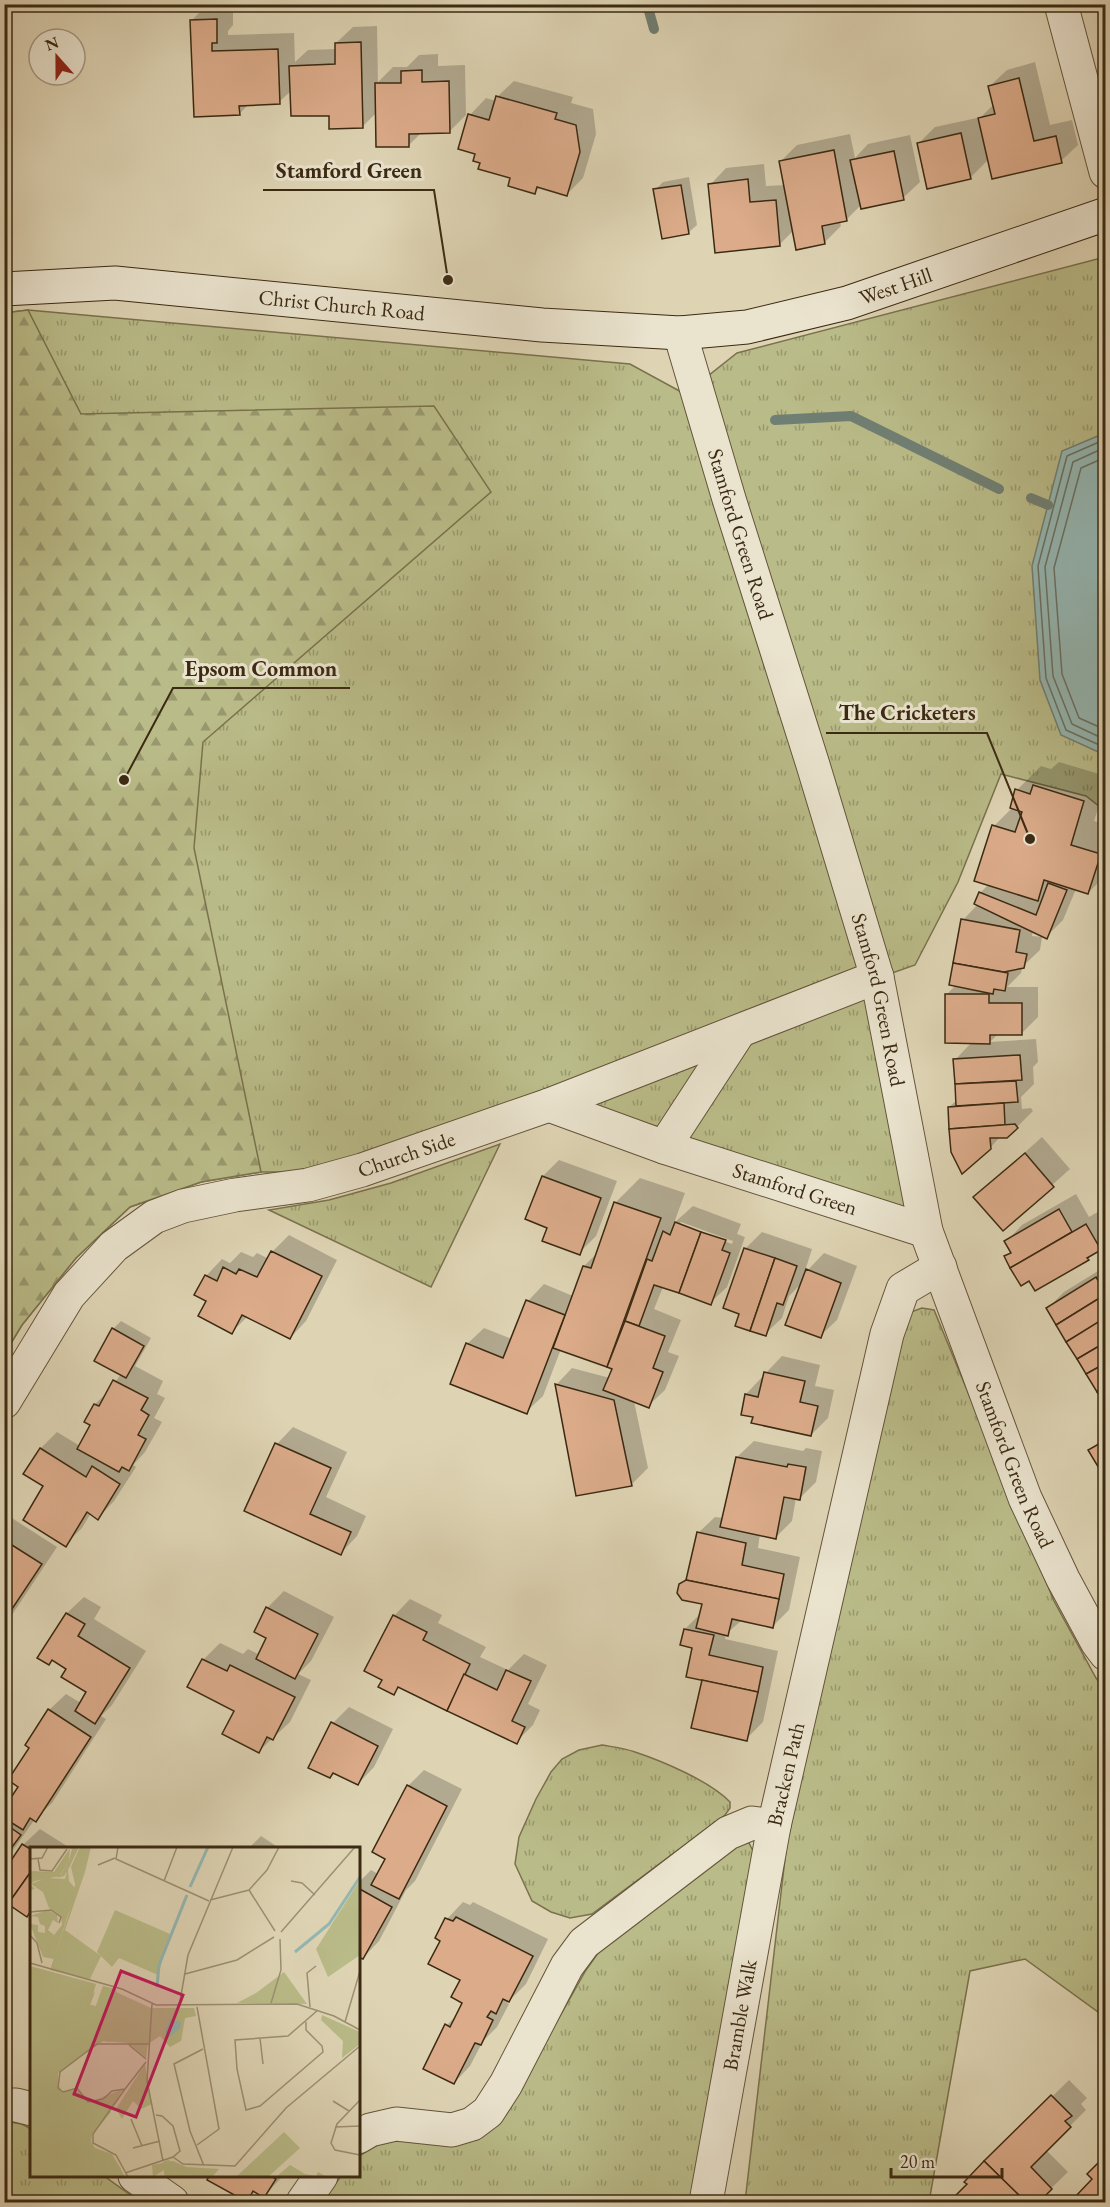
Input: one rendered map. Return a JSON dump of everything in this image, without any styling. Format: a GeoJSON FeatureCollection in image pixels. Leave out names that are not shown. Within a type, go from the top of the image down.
{"type":"FeatureCollection","features":[{"type":"Feature","properties":{"kind":"street"},"geometry":{"type":"LineString","coordinates":[[1061,4],[1106,172]]}},
{"type":"Feature","properties":{"kind":"street","name":"West Hill"},"geometry":{"type":"LineString","coordinates":[[680,333],[747,327],[847,303],[1106,214]]}},
{"type":"Feature","properties":{"kind":"street","name":"Christ Church Road"},"geometry":{"type":"LineString","coordinates":[[4,289],[116,283],[542,325],[680,333]]}},
{"type":"Feature","properties":{"kind":"street","name":"Stamford Green Road"},"geometry":{"type":"LineString","coordinates":[[680,333],[877,977],[926,1231],[1025,1497],[1062,1579],[1106,1654]]}},
{"type":"Feature","properties":{"kind":"street","name":"Church Side"},"geometry":{"type":"LineString","coordinates":[[4,1402],[69,1295],[114,1246],[154,1217],[183,1206],[308,1185],[362,1170],[549,1105],[877,977]]}},
{"type":"Feature","properties":{"kind":"street"},"geometry":{"type":"LineString","coordinates":[[664,1147],[739,1032]]}},
{"type":"Feature","properties":{"kind":"street","name":"Stamford Green"},"geometry":{"type":"LineString","coordinates":[[549,1105],[664,1147],[926,1231]]}},
{"type":"Feature","properties":{"kind":"street","name":"Bracken Path"},"geometry":{"type":"LineString","coordinates":[[360,2137],[370,2130],[396,2124],[452,2130],[472,2124],[488,2112],[506,2084],[567,1966],[584,1942],[728,1833],[752,1822],[774,1826],[887,1334],[903,1289],[940,1267]]}},
{"type":"Feature","properties":{"kind":"street","name":"Bramble Walk"},"geometry":{"type":"LineString","coordinates":[[706,2202],[774,1826]]}},
{"type":"Feature","properties":{"kind":"street"},"geometry":{"type":"LineString","coordinates":[[4,2105],[16,2104],[30,2108]]}},
{"type":"Feature","properties":{"kind":"street"},"geometry":{"type":"LineString","coordinates":[[138,2177],[172,2202]]}},
{"type":"Feature","properties":{"kind":"street"},"geometry":{"type":"LineString","coordinates":[[303,2202],[320,2177]]}},
{"type":"Feature","properties":{"kind":"green space"},"geometry":{"type":"Polygon","coordinates":[[[1105,257],[1105,811],[1086,796],[1001,774],[958,882],[915,965],[878,978],[912,1214],[547,1089],[355,1160],[301,1172],[261,1172],[201,1182],[130,1207],[76,1258],[22,1325],[5,1353],[5,313],[28,310],[630,364],[685,394],[737,353],[1105,257]]]}},
{"type":"Feature","properties":{"kind":"green space"},"geometry":{"type":"Polygon","coordinates":[[[28,310],[81,414],[434,406],[491,492],[203,742],[194,848],[261,1172],[201,1182],[130,1207],[76,1258],[22,1325],[5,1353],[4,313],[28,310]]]}},
{"type":"Feature","properties":{"kind":"green space"},"geometry":{"type":"Polygon","coordinates":[[[500,1144],[431,1287],[269,1210],[329,1200],[391,1183],[500,1144]]]}},
{"type":"Feature","properties":{"kind":"green space"},"geometry":{"type":"Polygon","coordinates":[[[922,1308],[934,1310],[1054,1601],[1096,1678],[1105,1689],[1105,2017],[1025,1959],[970,1971],[929,2202],[745,2202],[788,1833],[904,1330],[911,1312],[922,1308]]]}},
{"type":"Feature","properties":{"kind":"green space"},"geometry":{"type":"Polygon","coordinates":[[[602,1745],[631,1751],[685,1772],[721,1794],[730,1802],[730,1808],[725,1815],[592,1914],[570,1918],[551,1912],[532,1901],[515,1864],[519,1837],[536,1799],[551,1772],[562,1759],[579,1750],[602,1745]]]}},
{"type":"Feature","properties":{"kind":"green space"},"geometry":{"type":"Polygon","coordinates":[[[733,1842],[749,1843],[755,1855],[694,2202],[322,2202],[340,2177],[360,2177],[360,2155],[388,2139],[441,2142],[534,2062],[586,1970],[608,1939],[733,1842]]]}},
{"type":"Feature","properties":{"kind":"green space"},"geometry":{"type":"Polygon","coordinates":[[[4,2121],[22,2124],[30,2128],[30,2177],[105,2177],[140,2202],[5,2202],[4,2121]]]}},
{"type":"Feature","properties":{"kind":"water"},"geometry":{"type":"Polygon","coordinates":[[[1105,433],[1105,755],[1061,735],[1040,680],[1032,566],[1062,451],[1105,433]]]}},
{"type":"Feature","properties":{"kind":"building"},"geometry":{"type":"Polygon","coordinates":[[[217,19],[217,43],[212,43],[212,51],[278,49],[280,104],[239,106],[240,115],[194,117],[190,20],[217,19]]]}},
{"type":"Feature","properties":{"kind":"building"},"geometry":{"type":"Polygon","coordinates":[[[361,42],[363,128],[329,129],[329,116],[291,116],[289,66],[335,64],[335,43],[361,42]]]}},
{"type":"Feature","properties":{"kind":"building"},"geometry":{"type":"Polygon","coordinates":[[[422,70],[422,82],[449,81],[450,133],[409,134],[409,147],[376,147],[375,83],[401,83],[401,71],[422,70]]]}},
{"type":"Feature","properties":{"kind":"building"},"geometry":{"type":"Polygon","coordinates":[[[1019,78],[1034,141],[1056,136],[1062,163],[992,179],[978,118],[995,114],[988,86],[1019,78]]]}},
{"type":"Feature","properties":{"kind":"building"},"geometry":{"type":"Polygon","coordinates":[[[496,96],[557,113],[555,119],[576,125],[580,152],[567,196],[537,187],[535,194],[508,186],[510,178],[478,169],[480,163],[473,161],[475,154],[458,149],[468,114],[489,120],[496,96]]]}},
{"type":"Feature","properties":{"kind":"building"},"geometry":{"type":"Polygon","coordinates":[[[961,133],[971,179],[927,189],[917,143],[961,133]]]}},
{"type":"Feature","properties":{"kind":"building"},"geometry":{"type":"Polygon","coordinates":[[[834,150],[847,221],[822,226],[825,244],[796,250],[779,161],[834,150]]]}},
{"type":"Feature","properties":{"kind":"building"},"geometry":{"type":"Polygon","coordinates":[[[894,151],[904,200],[861,209],[850,160],[894,151]]]}},
{"type":"Feature","properties":{"kind":"building"},"geometry":{"type":"Polygon","coordinates":[[[748,179],[750,202],[776,200],[780,246],[715,253],[708,184],[748,179]]]}},
{"type":"Feature","properties":{"kind":"building"},"geometry":{"type":"Polygon","coordinates":[[[681,185],[689,234],[662,239],[653,189],[681,185]]]}},
{"type":"Feature","properties":{"kind":"building"},"geometry":{"type":"Polygon","coordinates":[[[1033,785],[1084,801],[1071,845],[1101,854],[1088,894],[1044,880],[1038,901],[974,881],[992,825],[1015,832],[1022,812],[1010,808],[1015,789],[1030,794],[1033,785]]]}},
{"type":"Feature","properties":{"kind":"building"},"geometry":{"type":"Polygon","coordinates":[[[1048,883],[1067,890],[1047,939],[974,904],[979,892],[1036,915],[1048,883]]]}},
{"type":"Feature","properties":{"kind":"building"},"geometry":{"type":"Polygon","coordinates":[[[961,919],[1020,930],[1016,952],[1027,954],[1024,968],[1004,972],[953,963],[961,919]]]}},
{"type":"Feature","properties":{"kind":"building"},"geometry":{"type":"Polygon","coordinates":[[[953,963],[1008,973],[1005,991],[994,989],[993,994],[949,985],[953,963]]]}},
{"type":"Feature","properties":{"kind":"building"},"geometry":{"type":"Polygon","coordinates":[[[945,994],[989,994],[989,1003],[1022,1003],[1022,1035],[990,1035],[990,1044],[945,1043],[945,994]]]}},
{"type":"Feature","properties":{"kind":"building"},"geometry":{"type":"Polygon","coordinates":[[[1020,1055],[1022,1080],[955,1084],[953,1059],[1020,1055]]]}},
{"type":"Feature","properties":{"kind":"building"},"geometry":{"type":"Polygon","coordinates":[[[1016,1081],[1018,1102],[956,1106],[955,1084],[1016,1081]]]}},
{"type":"Feature","properties":{"kind":"building"},"geometry":{"type":"Polygon","coordinates":[[[1004,1103],[1005,1125],[949,1129],[948,1107],[1004,1103]]]}},
{"type":"Feature","properties":{"kind":"building"},"geometry":{"type":"Polygon","coordinates":[[[1015,1124],[1018,1128],[1007,1138],[990,1138],[991,1149],[962,1174],[951,1152],[949,1129],[1015,1124]]]}},
{"type":"Feature","properties":{"kind":"building"},"geometry":{"type":"Polygon","coordinates":[[[1025,1153],[1054,1187],[1003,1231],[973,1197],[1025,1153]]]}},
{"type":"Feature","properties":{"kind":"building"},"geometry":{"type":"Polygon","coordinates":[[[542,1176],[601,1198],[580,1255],[542,1241],[547,1228],[525,1219],[542,1176]]]}},
{"type":"Feature","properties":{"kind":"building"},"geometry":{"type":"Polygon","coordinates":[[[614,1202],[661,1218],[607,1367],[553,1348],[583,1266],[591,1268],[614,1202]]]}},
{"type":"Feature","properties":{"kind":"building"},"geometry":{"type":"Polygon","coordinates":[[[1059,1209],[1072,1232],[1010,1268],[1004,1256],[1011,1253],[1004,1241],[1059,1209]]]}},
{"type":"Feature","properties":{"kind":"building"},"geometry":{"type":"Polygon","coordinates":[[[675,1222],[701,1232],[679,1293],[654,1285],[639,1326],[625,1321],[647,1259],[652,1261],[663,1231],[670,1235],[675,1222]]]}},
{"type":"Feature","properties":{"kind":"building"},"geometry":{"type":"Polygon","coordinates":[[[1086,1224],[1101,1250],[1087,1258],[1089,1260],[1035,1291],[1029,1281],[1021,1286],[1010,1268],[1086,1224]]]}},
{"type":"Feature","properties":{"kind":"building"},"geometry":{"type":"Polygon","coordinates":[[[701,1232],[726,1240],[722,1250],[730,1253],[711,1305],[679,1293],[701,1232]]]}},
{"type":"Feature","properties":{"kind":"building"},"geometry":{"type":"Polygon","coordinates":[[[744,1248],[775,1258],[750,1331],[735,1326],[739,1314],[723,1308],[744,1248]]]}},
{"type":"Feature","properties":{"kind":"building"},"geometry":{"type":"Polygon","coordinates":[[[271,1251],[322,1276],[290,1339],[242,1315],[232,1334],[198,1316],[206,1301],[194,1295],[205,1275],[217,1281],[223,1267],[236,1274],[239,1269],[257,1277],[271,1251]]]}},
{"type":"Feature","properties":{"kind":"building"},"geometry":{"type":"Polygon","coordinates":[[[775,1258],[797,1266],[783,1305],[777,1303],[766,1336],[750,1331],[775,1258]]]}},
{"type":"Feature","properties":{"kind":"building"},"geometry":{"type":"Polygon","coordinates":[[[806,1269],[841,1283],[821,1338],[785,1325],[806,1269]]]}},
{"type":"Feature","properties":{"kind":"building"},"geometry":{"type":"Polygon","coordinates":[[[1096,1277],[1106,1294],[1056,1325],[1046,1308],[1096,1277]]]}},
{"type":"Feature","properties":{"kind":"building"},"geometry":{"type":"Polygon","coordinates":[[[1106,1294],[1106,1318],[1066,1342],[1056,1325],[1106,1294]]]}},
{"type":"Feature","properties":{"kind":"building"},"geometry":{"type":"Polygon","coordinates":[[[526,1300],[565,1315],[527,1414],[450,1384],[466,1343],[503,1358],[526,1300]]]}},
{"type":"Feature","properties":{"kind":"building"},"geometry":{"type":"Polygon","coordinates":[[[1103,1319],[1106,1323],[1106,1342],[1077,1359],[1066,1342],[1103,1319]]]}},
{"type":"Feature","properties":{"kind":"building"},"geometry":{"type":"Polygon","coordinates":[[[625,1321],[665,1336],[653,1368],[663,1372],[649,1408],[603,1390],[612,1369],[607,1367],[625,1321]]]}},
{"type":"Feature","properties":{"kind":"building"},"geometry":{"type":"Polygon","coordinates":[[[112,1328],[144,1346],[126,1378],[94,1361],[112,1328]]]}},
{"type":"Feature","properties":{"kind":"building"},"geometry":{"type":"Polygon","coordinates":[[[1106,1342],[1106,1363],[1086,1374],[1077,1359],[1106,1342]]]}},
{"type":"Feature","properties":{"kind":"building"},"geometry":{"type":"Polygon","coordinates":[[[1106,1363],[1106,1386],[1097,1392],[1086,1374],[1106,1363]]]}},
{"type":"Feature","properties":{"kind":"building"},"geometry":{"type":"Polygon","coordinates":[[[764,1372],[805,1381],[800,1402],[818,1406],[811,1436],[751,1423],[753,1417],[741,1415],[745,1394],[758,1397],[764,1372]]]}},
{"type":"Feature","properties":{"kind":"building"},"geometry":{"type":"Polygon","coordinates":[[[113,1380],[148,1398],[141,1410],[149,1415],[138,1435],[146,1439],[129,1471],[122,1467],[119,1472],[77,1449],[90,1425],[84,1422],[94,1404],[99,1406],[113,1380]]]}},
{"type":"Feature","properties":{"kind":"building"},"geometry":{"type":"Polygon","coordinates":[[[555,1384],[614,1400],[632,1486],[576,1496],[555,1384]]]}},
{"type":"Feature","properties":{"kind":"building"},"geometry":{"type":"Polygon","coordinates":[[[1106,1386],[1106,1407],[1097,1392],[1106,1386]]]}},
{"type":"Feature","properties":{"kind":"building"},"geometry":{"type":"Polygon","coordinates":[[[1106,1440],[1106,1466],[1100,1470],[1088,1450],[1106,1440]]]}},
{"type":"Feature","properties":{"kind":"building"},"geometry":{"type":"Polygon","coordinates":[[[275,1443],[331,1468],[310,1514],[351,1532],[341,1555],[244,1511],[275,1443]]]}},
{"type":"Feature","properties":{"kind":"building"},"geometry":{"type":"Polygon","coordinates":[[[40,1448],[86,1477],[92,1466],[120,1484],[98,1520],[87,1512],[66,1547],[23,1520],[43,1486],[23,1474],[40,1448]]]}},
{"type":"Feature","properties":{"kind":"building"},"geometry":{"type":"Polygon","coordinates":[[[736,1457],[787,1467],[788,1464],[806,1467],[800,1500],[784,1497],[776,1539],[720,1527],[736,1457]]]}},
{"type":"Feature","properties":{"kind":"building"},"geometry":{"type":"Polygon","coordinates":[[[697,1532],[746,1543],[742,1565],[784,1574],[779,1599],[686,1580],[697,1532]]]}},
{"type":"Feature","properties":{"kind":"building"},"geometry":{"type":"Polygon","coordinates":[[[4,1540],[42,1564],[10,1612],[4,1609],[4,1540]]]}},
{"type":"Feature","properties":{"kind":"building"},"geometry":{"type":"Polygon","coordinates":[[[686,1580],[779,1599],[773,1628],[732,1619],[728,1636],[696,1628],[702,1604],[682,1600],[677,1593],[679,1584],[686,1580]]]}},
{"type":"Feature","properties":{"kind":"building"},"geometry":{"type":"Polygon","coordinates":[[[266,1607],[318,1634],[295,1679],[256,1659],[266,1638],[254,1632],[266,1607]]]}},
{"type":"Feature","properties":{"kind":"building"},"geometry":{"type":"Polygon","coordinates":[[[66,1613],[85,1624],[78,1636],[130,1668],[95,1724],[75,1711],[86,1692],[61,1677],[66,1669],[52,1660],[49,1665],[37,1658],[66,1613]]]}},
{"type":"Feature","properties":{"kind":"building"},"geometry":{"type":"Polygon","coordinates":[[[393,1615],[427,1632],[423,1640],[470,1664],[447,1711],[398,1687],[394,1695],[378,1687],[382,1680],[364,1671],[393,1615]]]}},
{"type":"Feature","properties":{"kind":"building"},"geometry":{"type":"Polygon","coordinates":[[[684,1629],[714,1635],[709,1655],[763,1667],[758,1692],[686,1677],[692,1648],[680,1645],[684,1629]]]}},
{"type":"Feature","properties":{"kind":"building"},"geometry":{"type":"Polygon","coordinates":[[[202,1659],[227,1671],[230,1665],[295,1697],[273,1740],[267,1737],[259,1753],[222,1734],[234,1711],[187,1687],[202,1659]]]}},
{"type":"Feature","properties":{"kind":"building"},"geometry":{"type":"Polygon","coordinates":[[[506,1670],[531,1681],[512,1721],[525,1727],[517,1744],[447,1711],[464,1674],[497,1690],[506,1670]]]}},
{"type":"Feature","properties":{"kind":"building"},"geometry":{"type":"Polygon","coordinates":[[[702,1680],[758,1692],[747,1741],[691,1728],[702,1680]]]}},
{"type":"Feature","properties":{"kind":"building"},"geometry":{"type":"Polygon","coordinates":[[[48,1709],[91,1737],[36,1822],[30,1818],[23,1830],[4,1818],[4,1808],[18,1787],[8,1780],[29,1748],[25,1745],[48,1709]]]}},
{"type":"Feature","properties":{"kind":"building"},"geometry":{"type":"Polygon","coordinates":[[[331,1722],[378,1746],[358,1785],[333,1773],[330,1778],[308,1768],[331,1722]]]}},
{"type":"Feature","properties":{"kind":"building"},"geometry":{"type":"Polygon","coordinates":[[[407,1785],[447,1806],[399,1899],[371,1885],[385,1859],[372,1852],[407,1785]]]}},
{"type":"Feature","properties":{"kind":"building"},"geometry":{"type":"Polygon","coordinates":[[[4,1823],[21,1835],[4,1858],[4,1823]]]}},
{"type":"Feature","properties":{"kind":"building"},"geometry":{"type":"Polygon","coordinates":[[[22,1844],[30,1849],[30,1873],[8,1904],[4,1902],[4,1871],[22,1844]]]}},
{"type":"Feature","properties":{"kind":"building"},"geometry":{"type":"Polygon","coordinates":[[[30,1873],[30,1912],[27,1917],[8,1904],[30,1873]]]}},
{"type":"Feature","properties":{"kind":"building"},"geometry":{"type":"Polygon","coordinates":[[[360,1889],[392,1907],[363,1959],[360,1958],[360,1889]]]}},
{"type":"Feature","properties":{"kind":"building"},"geometry":{"type":"Polygon","coordinates":[[[456,1917],[533,1956],[509,2002],[503,1999],[496,2014],[491,2011],[487,2017],[493,2020],[481,2045],[475,2043],[454,2084],[423,2069],[445,2024],[450,2027],[462,2003],[451,1997],[460,1980],[428,1964],[440,1941],[435,1938],[445,1918],[453,1921],[456,1917]]]}},
{"type":"Feature","properties":{"kind":"building"},"geometry":{"type":"Polygon","coordinates":[[[1051,2095],[1072,2116],[1065,2121],[1071,2127],[1031,2167],[1052,2189],[1039,2202],[1026,2202],[984,2161],[1051,2095]]]}},
{"type":"Feature","properties":{"kind":"building"},"geometry":{"type":"Polygon","coordinates":[[[1106,2155],[1106,2197],[1100,2202],[1080,2202],[1075,2197],[1092,2179],[1087,2174],[1106,2155]]]}},
{"type":"Feature","properties":{"kind":"building"},"geometry":{"type":"Polygon","coordinates":[[[984,2161],[1026,2202],[950,2201],[967,2184],[964,2182],[984,2161]]]}},
{"type":"Feature","properties":{"kind":"building"},"geometry":{"type":"Polygon","coordinates":[[[208,2177],[273,2177],[276,2179],[264,2198],[253,2191],[247,2202],[207,2180],[208,2177]]]}},
{"type":"Feature","properties":{"kind":"waterway"},"geometry":{"type":"LineString","coordinates":[[647,4],[654,29]]}},
{"type":"Feature","properties":{"kind":"waterway"},"geometry":{"type":"LineString","coordinates":[[775,420],[851,416],[999,489]]}},
{"type":"Feature","properties":{"kind":"waterway"},"geometry":{"type":"LineString","coordinates":[[1031,498],[1048,505]]}},
{"type":"Feature","properties":{"kind":"place","name":"Stamford Green"},"geometry":{"type":"Point","coordinates":[448,280]}},
{"type":"Feature","properties":{"kind":"place","name":"Epsom Common"},"geometry":{"type":"Point","coordinates":[124,780]}},
{"type":"Feature","properties":{"kind":"place","name":"The Cricketers"},"geometry":{"type":"Point","coordinates":[1030,839]}}]}
